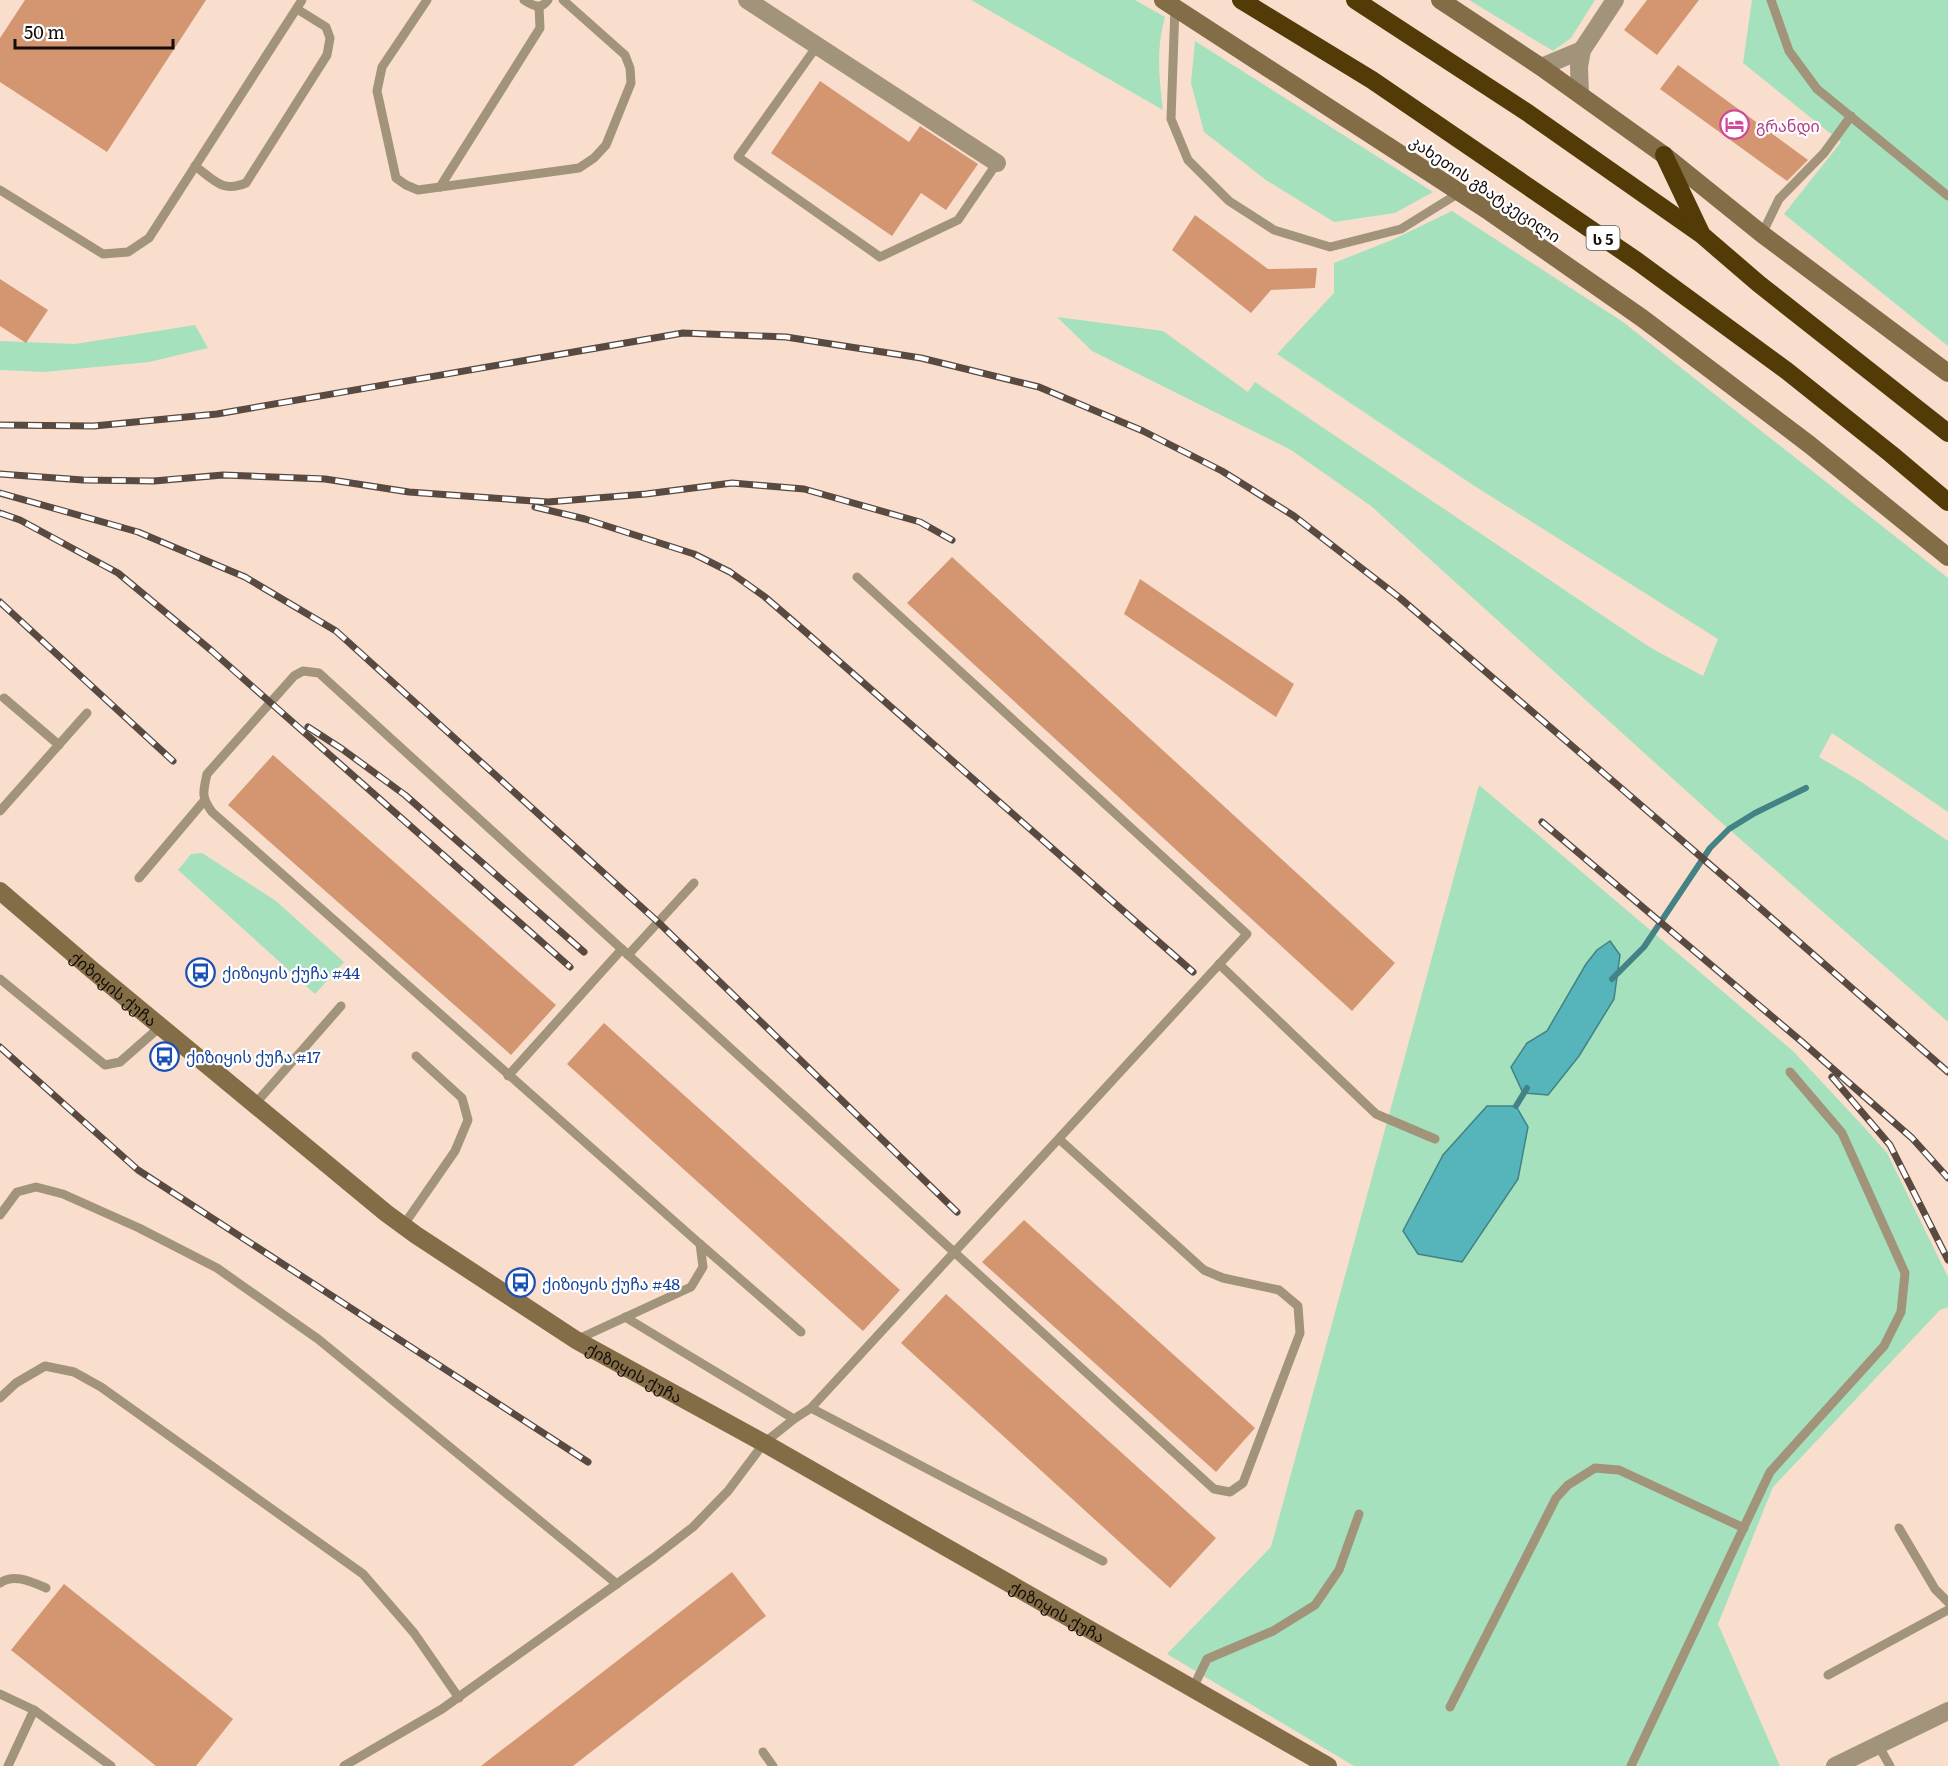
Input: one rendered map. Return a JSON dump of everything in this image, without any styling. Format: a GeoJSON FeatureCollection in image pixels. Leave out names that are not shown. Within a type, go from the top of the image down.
{"type":"FeatureCollection","features":[{"type":"Feature","properties":{"kind":"highway","name":"კახეთის გზატკეცილი"},"geometry":{"type":"LineString","coordinates":[[1241,0],[1372,80],[1637,261],[1787,371],[1948,502]]}},
{"type":"Feature","properties":{"kind":"highway"},"geometry":{"type":"LineString","coordinates":[[1355,0],[1528,113],[1702,235],[1759,284],[1948,433]]}},
{"type":"Feature","properties":{"kind":"highway"},"geometry":{"type":"LineString","coordinates":[[1664,154],[1702,235]]}},
{"type":"Feature","properties":{"kind":"street"},"geometry":{"type":"LineString","coordinates":[[747,0],[997,163]]}},
{"type":"Feature","properties":{"kind":"street"},"geometry":{"type":"LineString","coordinates":[[1440,0],[1541,67],[1664,154],[1762,234],[1948,373]]}},
{"type":"Feature","properties":{"kind":"street"},"geometry":{"type":"LineString","coordinates":[[1580,94],[1579,67],[1582,50],[1614,0]]}},
{"type":"Feature","properties":{"kind":"street","name":"კახეთის გზატკეცილი"},"geometry":{"type":"LineString","coordinates":[[1169,4],[1490,212],[1642,318],[1810,446],[1948,557]]}},
{"type":"Feature","properties":{"kind":"street"},"geometry":{"type":"LineString","coordinates":[[1541,67],[1582,50]]}},
{"type":"Feature","properties":{"kind":"street","name":"ქიზიყის ქუჩა"},"geometry":{"type":"LineString","coordinates":[[0,891],[403,1226],[576,1340],[764,1443],[1328,1766]]}},
{"type":"Feature","properties":{"kind":"street"},"geometry":{"type":"LineString","coordinates":[[1835,1766],[1948,1711]]}},
{"type":"Feature","properties":{"kind":"lane"},"geometry":{"type":"LineString","coordinates":[[0,190],[103,254],[128,252],[148,238],[303,0]]}},
{"type":"Feature","properties":{"kind":"lane"},"geometry":{"type":"LineString","coordinates":[[427,0],[382,67],[377,91],[396,178],[418,190],[579,168],[594,158],[606,145],[631,83],[630,68],[626,55],[563,0]]}},
{"type":"Feature","properties":{"kind":"lane"},"geometry":{"type":"LineString","coordinates":[[524,0],[532,6],[539,7],[548,0]]}},
{"type":"Feature","properties":{"kind":"lane"},"geometry":{"type":"LineString","coordinates":[[1771,0],[1789,51],[1817,89],[1948,196]]}},
{"type":"Feature","properties":{"kind":"lane"},"geometry":{"type":"LineString","coordinates":[[1169,4],[1171,119],[1188,160],[1229,201],[1274,230],[1330,247],[1401,229],[1459,193]]}},
{"type":"Feature","properties":{"kind":"lane"},"geometry":{"type":"LineString","coordinates":[[440,187],[540,28],[539,7]]}},
{"type":"Feature","properties":{"kind":"lane"},"geometry":{"type":"LineString","coordinates":[[195,166],[223,188],[235,188],[246,183],[327,55],[330,38],[326,27],[297,9]]}},
{"type":"Feature","properties":{"kind":"lane"},"geometry":{"type":"LineString","coordinates":[[817,46],[738,157],[880,257],[958,220],[997,163]]}},
{"type":"Feature","properties":{"kind":"lane"},"geometry":{"type":"LineString","coordinates":[[1762,234],[1779,199],[1824,153],[1851,117]]}},
{"type":"Feature","properties":{"kind":"lane"},"geometry":{"type":"LineString","coordinates":[[344,1766],[459,1698],[693,1527],[728,1491],[764,1443],[811,1408],[1246,934],[857,577]]}},
{"type":"Feature","properties":{"kind":"lane"},"geometry":{"type":"LineString","coordinates":[[801,1332],[508,1076],[212,812],[204,801],[203,791],[207,774],[294,676],[303,671],[319,673],[1214,1489],[1230,1492],[1244,1483],[1300,1333],[1298,1305],[1279,1290],[1223,1278],[1204,1270],[1059,1139]]}},
{"type":"Feature","properties":{"kind":"lane"},"geometry":{"type":"LineString","coordinates":[[4,698],[59,745]]}},
{"type":"Feature","properties":{"kind":"lane"},"geometry":{"type":"LineString","coordinates":[[0,811],[87,713]]}},
{"type":"Feature","properties":{"kind":"lane"},"geometry":{"type":"LineString","coordinates":[[139,878],[204,801]]}},
{"type":"Feature","properties":{"kind":"lane"},"geometry":{"type":"LineString","coordinates":[[508,1076],[694,883]]}},
{"type":"Feature","properties":{"kind":"lane"},"geometry":{"type":"LineString","coordinates":[[1219,964],[1376,1114],[1435,1139]]}},
{"type":"Feature","properties":{"kind":"lane"},"geometry":{"type":"LineString","coordinates":[[0,979],[105,1065],[120,1062],[161,1026]]}},
{"type":"Feature","properties":{"kind":"lane"},"geometry":{"type":"LineString","coordinates":[[255,1104],[341,1006]]}},
{"type":"Feature","properties":{"kind":"lane"},"geometry":{"type":"LineString","coordinates":[[403,1226],[455,1151],[468,1120],[462,1098],[416,1056]]}},
{"type":"Feature","properties":{"kind":"lane"},"geometry":{"type":"LineString","coordinates":[[1631,1766],[1770,1472],[1884,1346],[1901,1312],[1905,1274],[1842,1133],[1790,1072]]}},
{"type":"Feature","properties":{"kind":"lane"},"geometry":{"type":"LineString","coordinates":[[0,1215],[17,1192],[36,1187],[63,1194],[139,1228],[217,1268],[318,1339],[617,1584]]}},
{"type":"Feature","properties":{"kind":"lane"},"geometry":{"type":"LineString","coordinates":[[576,1340],[691,1287],[703,1267],[700,1244]]}},
{"type":"Feature","properties":{"kind":"lane"},"geometry":{"type":"LineString","coordinates":[[625,1317],[794,1419]]}},
{"type":"Feature","properties":{"kind":"lane"},"geometry":{"type":"LineString","coordinates":[[0,1398],[16,1383],[45,1366],[74,1372],[101,1387],[363,1574],[414,1633],[459,1698]]}},
{"type":"Feature","properties":{"kind":"lane"},"geometry":{"type":"LineString","coordinates":[[811,1408],[1103,1561]]}},
{"type":"Feature","properties":{"kind":"lane"},"geometry":{"type":"LineString","coordinates":[[1450,1707],[1556,1498],[1568,1485],[1595,1468],[1619,1470],[1744,1528]]}},
{"type":"Feature","properties":{"kind":"lane"},"geometry":{"type":"LineString","coordinates":[[1192,1688],[1207,1659],[1273,1631],[1315,1605],[1339,1570],[1359,1514]]}},
{"type":"Feature","properties":{"kind":"lane"},"geometry":{"type":"LineString","coordinates":[[1899,1528],[1935,1589],[1948,1602]]}},
{"type":"Feature","properties":{"kind":"lane"},"geometry":{"type":"LineString","coordinates":[[0,1583],[4,1580],[25,1579],[46,1588]]}},
{"type":"Feature","properties":{"kind":"lane"},"geometry":{"type":"LineString","coordinates":[[1828,1676],[1948,1610]]}},
{"type":"Feature","properties":{"kind":"lane"},"geometry":{"type":"LineString","coordinates":[[0,1694],[34,1710],[111,1766]]}},
{"type":"Feature","properties":{"kind":"lane"},"geometry":{"type":"LineString","coordinates":[[8,1766],[34,1710]]}},
{"type":"Feature","properties":{"kind":"lane"},"geometry":{"type":"LineString","coordinates":[[1878,1745],[1890,1766]]}},
{"type":"Feature","properties":{"kind":"lane"},"geometry":{"type":"LineString","coordinates":[[763,1752],[773,1766]]}},
{"type":"Feature","properties":{"kind":"green space"},"geometry":{"type":"Polygon","coordinates":[[[971,0],[1135,0],[1165,17],[1159,52],[1163,110],[971,0]]]}},
{"type":"Feature","properties":{"kind":"green space"},"geometry":{"type":"Polygon","coordinates":[[[1469,0],[1595,0],[1571,38],[1553,51],[1469,0]]]}},
{"type":"Feature","properties":{"kind":"green space"},"geometry":{"type":"Polygon","coordinates":[[[1752,0],[1948,0],[1948,346],[1784,214],[1841,142],[1743,63],[1752,0]]]}},
{"type":"Feature","properties":{"kind":"green space"},"geometry":{"type":"Polygon","coordinates":[[[1195,41],[1433,192],[1395,213],[1334,222],[1266,180],[1204,132],[1191,83],[1195,41]]]}},
{"type":"Feature","properties":{"kind":"green space"},"geometry":{"type":"Polygon","coordinates":[[[1452,211],[1623,322],[1948,578],[1948,812],[1832,733],[1819,757],[1860,781],[1948,841],[1948,1022],[1714,816],[1371,506],[1291,450],[1092,351],[1057,317],[1163,331],[1248,392],[1255,382],[1651,648],[1703,676],[1718,639],[1473,485],[1277,354],[1334,293],[1334,263],[1394,239],[1452,211]]]}},
{"type":"Feature","properties":{"kind":"green space"},"geometry":{"type":"Polygon","coordinates":[[[195,325],[208,348],[149,362],[44,372],[0,370],[0,341],[75,344],[195,325]]]}},
{"type":"Feature","properties":{"kind":"green space"},"geometry":{"type":"Polygon","coordinates":[[[1479,785],[1793,1051],[1862,1125],[1887,1153],[1948,1277],[1948,1307],[1940,1310],[1773,1487],[1718,1624],[1780,1766],[1354,1766],[1167,1654],[1271,1547],[1479,785]],[[1597,950],[1586,964],[1547,1031],[1527,1043],[1523,1093],[1597,950]]]}},
{"type":"Feature","properties":{"kind":"green space"},"geometry":{"type":"Polygon","coordinates":[[[202,853],[276,901],[344,962],[315,994],[178,870],[191,854],[202,853]]]}},
{"type":"Feature","properties":{"kind":"water"},"geometry":{"type":"Polygon","coordinates":[[[1610,941],[1620,955],[1614,999],[1579,1056],[1548,1095],[1523,1093],[1511,1067],[1527,1043],[1547,1031],[1586,964],[1597,950],[1610,941]]]}},
{"type":"Feature","properties":{"kind":"water"},"geometry":{"type":"Polygon","coordinates":[[[1487,1106],[1516,1106],[1528,1127],[1518,1179],[1462,1262],[1418,1254],[1403,1231],[1443,1155],[1487,1106]]]}},
{"type":"Feature","properties":{"kind":"building"},"geometry":{"type":"Polygon","coordinates":[[[25,0],[206,0],[107,152],[0,82],[0,38],[25,0]]]}},
{"type":"Feature","properties":{"kind":"building"},"geometry":{"type":"Polygon","coordinates":[[[1647,0],[1699,0],[1657,55],[1624,30],[1647,0]]]}},
{"type":"Feature","properties":{"kind":"building","name":"გრანდი"},"geometry":{"type":"Polygon","coordinates":[[[1678,65],[1808,160],[1787,181],[1660,89],[1678,65]]]}},
{"type":"Feature","properties":{"kind":"building"},"geometry":{"type":"Polygon","coordinates":[[[820,81],[909,142],[920,126],[978,164],[946,210],[921,193],[892,236],[771,153],[820,81]]]}},
{"type":"Feature","properties":{"kind":"building"},"geometry":{"type":"Polygon","coordinates":[[[1195,215],[1268,269],[1317,268],[1315,288],[1271,290],[1251,313],[1172,250],[1195,215]]]}},
{"type":"Feature","properties":{"kind":"building"},"geometry":{"type":"Polygon","coordinates":[[[0,279],[48,310],[26,343],[0,326],[0,279]]]}},
{"type":"Feature","properties":{"kind":"building"},"geometry":{"type":"Polygon","coordinates":[[[952,557],[1395,963],[1352,1011],[907,603],[952,557]]]}},
{"type":"Feature","properties":{"kind":"building"},"geometry":{"type":"Polygon","coordinates":[[[1140,579],[1294,684],[1276,717],[1124,614],[1140,579]]]}},
{"type":"Feature","properties":{"kind":"building"},"geometry":{"type":"Polygon","coordinates":[[[273,755],[556,1005],[511,1055],[228,805],[273,755]]]}},
{"type":"Feature","properties":{"kind":"building"},"geometry":{"type":"Polygon","coordinates":[[[604,1023],[900,1290],[863,1331],[567,1064],[604,1023]]]}},
{"type":"Feature","properties":{"kind":"building"},"geometry":{"type":"Polygon","coordinates":[[[1024,1220],[1255,1428],[1216,1472],[982,1262],[1024,1220]]]}},
{"type":"Feature","properties":{"kind":"building"},"geometry":{"type":"Polygon","coordinates":[[[946,1294],[1216,1538],[1170,1588],[901,1343],[946,1294]]]}},
{"type":"Feature","properties":{"kind":"building"},"geometry":{"type":"Polygon","coordinates":[[[732,1572],[766,1616],[573,1766],[481,1766],[732,1572]]]}},
{"type":"Feature","properties":{"kind":"building"},"geometry":{"type":"Polygon","coordinates":[[[64,1584],[233,1719],[196,1766],[156,1766],[11,1650],[64,1584]]]}},
{"type":"Feature","properties":{"kind":"waterway"},"geometry":{"type":"LineString","coordinates":[[1612,979],[1644,947],[1710,848],[1729,829],[1755,813],[1806,788]]}},
{"type":"Feature","properties":{"kind":"waterway"},"geometry":{"type":"LineString","coordinates":[[1516,1106],[1527,1088]]}},
{"type":"Feature","properties":{"kind":"railway"},"geometry":{"type":"LineString","coordinates":[[0,425],[94,426],[217,414],[683,333],[786,337],[921,358],[1039,387],[1143,431],[1222,471],[1294,516],[1400,598],[1948,1072]]}},
{"type":"Feature","properties":{"kind":"railway"},"geometry":{"type":"LineString","coordinates":[[0,474],[83,480],[154,481],[223,475],[325,479],[409,492],[548,502],[646,494],[732,483],[804,489],[920,522],[952,540]]}},
{"type":"Feature","properties":{"kind":"railway"},"geometry":{"type":"LineString","coordinates":[[0,493],[138,532],[245,577],[336,631],[658,922],[957,1212]]}},
{"type":"Feature","properties":{"kind":"railway"},"geometry":{"type":"LineString","coordinates":[[535,507],[585,519],[694,554],[730,572],[765,597],[801,628],[1193,972]]}},
{"type":"Feature","properties":{"kind":"railway"},"geometry":{"type":"LineString","coordinates":[[0,513],[20,520],[118,573],[212,651],[570,967]]}},
{"type":"Feature","properties":{"kind":"railway"},"geometry":{"type":"LineString","coordinates":[[0,602],[173,761]]}},
{"type":"Feature","properties":{"kind":"railway"},"geometry":{"type":"LineString","coordinates":[[308,727],[405,795],[584,952]]}},
{"type":"Feature","properties":{"kind":"railway"},"geometry":{"type":"LineString","coordinates":[[1542,822],[1912,1138],[1948,1178]]}},
{"type":"Feature","properties":{"kind":"railway"},"geometry":{"type":"LineString","coordinates":[[0,1047],[138,1170],[588,1462]]}},
{"type":"Feature","properties":{"kind":"railway"},"geometry":{"type":"LineString","coordinates":[[1832,1077],[1890,1145],[1948,1260]]}},
{"type":"Feature","properties":{"kind":"place","name":"გრანდი"},"geometry":{"type":"Point","coordinates":[1735,125]}},
{"type":"Feature","properties":{"kind":"place","name":"ქიზიყის ქუჩა #44"},"geometry":{"type":"Point","coordinates":[201,972]}},
{"type":"Feature","properties":{"kind":"place","name":"ქიზიყის ქუჩა #17"},"geometry":{"type":"Point","coordinates":[165,1056]}},
{"type":"Feature","properties":{"kind":"place","name":"ქიზიყის ქუჩა #48"},"geometry":{"type":"Point","coordinates":[521,1283]}}]}
